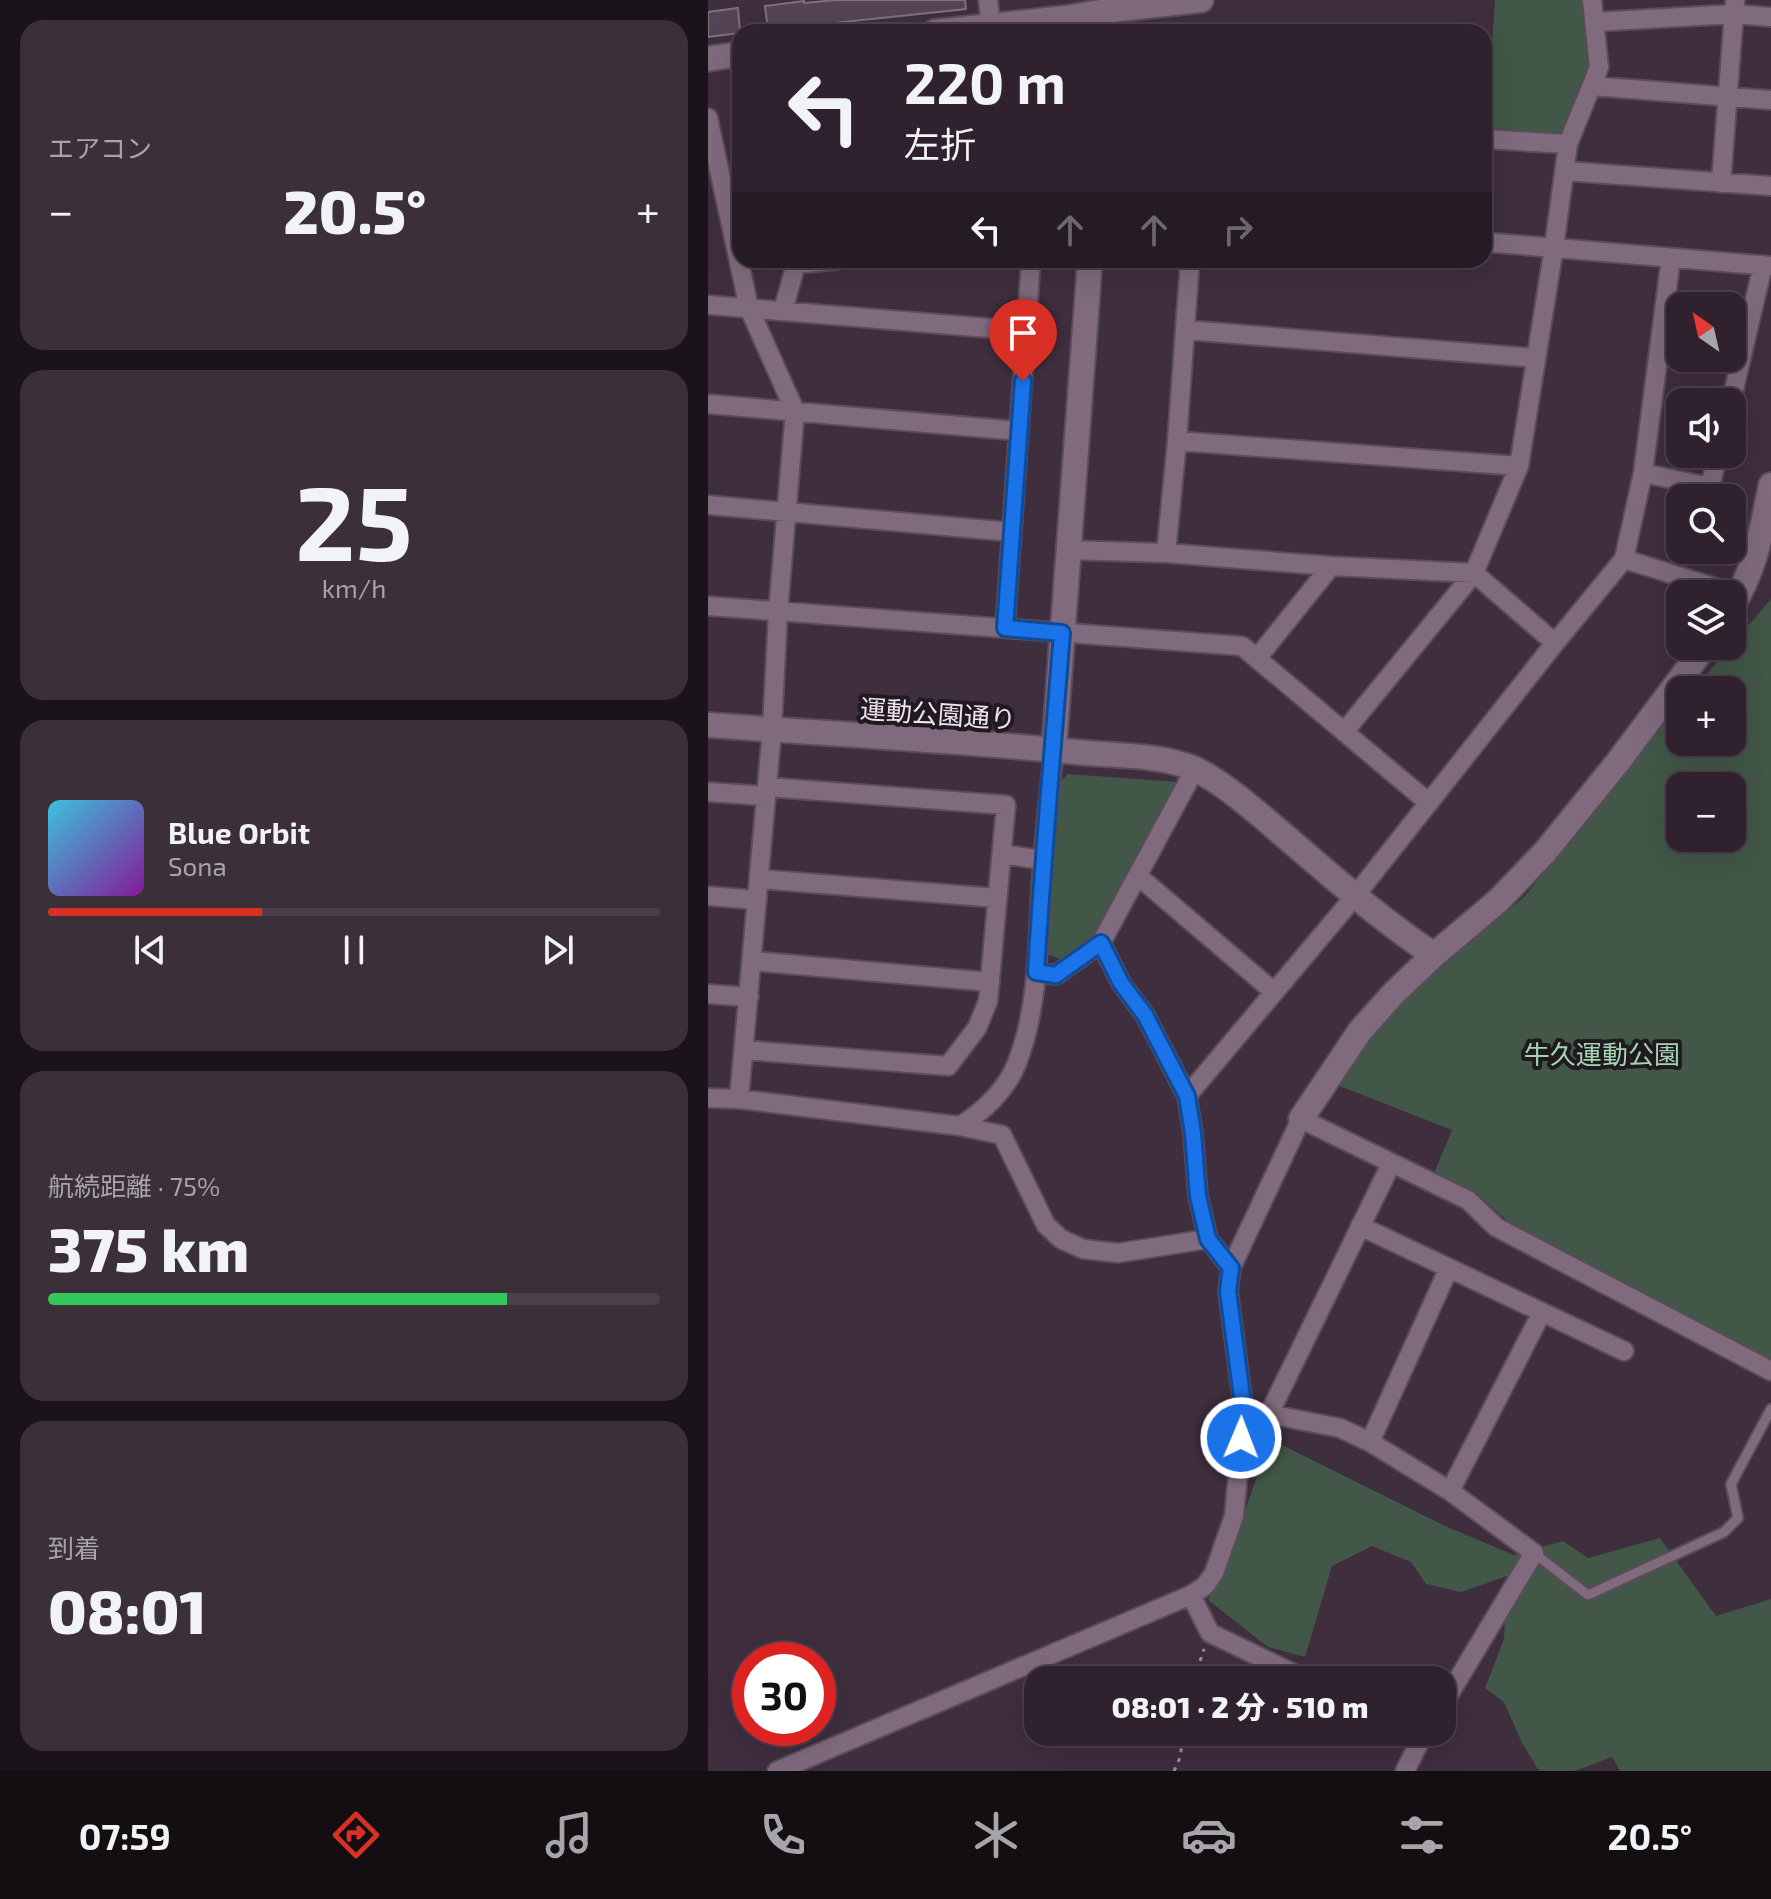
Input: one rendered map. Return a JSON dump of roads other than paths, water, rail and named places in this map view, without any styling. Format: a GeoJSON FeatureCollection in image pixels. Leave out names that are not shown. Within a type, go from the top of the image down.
{"type":"FeatureCollection","features":[{"type":"Feature","properties":{"kind":"street"},"geometry":{"type":"LineString","coordinates":[[988,0],[991,24]]}},
{"type":"Feature","properties":{"kind":"street"},"geometry":{"type":"LineString","coordinates":[[1009,24],[1198,0]]}},
{"type":"Feature","properties":{"kind":"street"},"geometry":{"type":"LineString","coordinates":[[1344,732],[1474,573],[1519,466],[1568,144],[1599,67],[1592,0]]}},
{"type":"Feature","properties":{"kind":"street"},"geometry":{"type":"LineString","coordinates":[[1594,22],[1735,7],[1771,17]]}},
{"type":"Feature","properties":{"kind":"street"},"geometry":{"type":"LineString","coordinates":[[1721,183],[1735,7]]}},
{"type":"Feature","properties":{"kind":"street"},"geometry":{"type":"LineString","coordinates":[[708,59],[732,55]]}},
{"type":"Feature","properties":{"kind":"street"},"geometry":{"type":"LineString","coordinates":[[1592,86],[1771,100]]}},
{"type":"Feature","properties":{"kind":"street"},"geometry":{"type":"LineString","coordinates":[[708,118],[714,177],[732,244]]}},
{"type":"Feature","properties":{"kind":"street"},"geometry":{"type":"LineString","coordinates":[[1492,139],[1568,144]]}},
{"type":"Feature","properties":{"kind":"street"},"geometry":{"type":"LineString","coordinates":[[1565,171],[1771,186]]}},
{"type":"Feature","properties":{"kind":"street"},"geometry":{"type":"LineString","coordinates":[[1492,243],[1767,265],[1735,388]]}},
{"type":"Feature","properties":{"kind":"street"},"geometry":{"type":"LineString","coordinates":[[1187,1096],[1355,896],[1624,559],[1643,473],[1671,258]]}},
{"type":"Feature","properties":{"kind":"street"},"geometry":{"type":"LineString","coordinates":[[738,268],[749,308],[795,411],[778,612],[772,730],[739,1099]]}},
{"type":"Feature","properties":{"kind":"street"},"geometry":{"type":"LineString","coordinates":[[783,311],[795,268]]}},
{"type":"Feature","properties":{"kind":"street"},"geometry":{"type":"LineString","coordinates":[[1005,628],[1030,268]]}},
{"type":"Feature","properties":{"kind":"street"},"geometry":{"type":"LineString","coordinates":[[960,1126],[991,1101],[1016,1066],[1029,1021],[1036,972],[1054,749],[1089,268]]}},
{"type":"Feature","properties":{"kind":"street"},"geometry":{"type":"LineString","coordinates":[[1166,553],[1190,268]]}},
{"type":"Feature","properties":{"kind":"street"},"geometry":{"type":"LineString","coordinates":[[708,305],[1026,331]]}},
{"type":"Feature","properties":{"kind":"street"},"geometry":{"type":"LineString","coordinates":[[1186,330],[1535,358]]}},
{"type":"Feature","properties":{"kind":"street"},"geometry":{"type":"LineString","coordinates":[[708,404],[1019,431]]}},
{"type":"Feature","properties":{"kind":"street"},"geometry":{"type":"LineString","coordinates":[[1177,441],[1519,466]]}},
{"type":"Feature","properties":{"kind":"street"},"geometry":{"type":"LineString","coordinates":[[1643,473],[1710,487],[1715,468]]}},
{"type":"Feature","properties":{"kind":"street"},"geometry":{"type":"LineString","coordinates":[[1746,580],[1754,563],[1771,485]]}},
{"type":"Feature","properties":{"kind":"street"},"geometry":{"type":"LineString","coordinates":[[708,505],[1012,532]]}},
{"type":"Feature","properties":{"kind":"street"},"geometry":{"type":"LineString","coordinates":[[1068,550],[1166,553],[1474,573],[1555,643]]}},
{"type":"Feature","properties":{"kind":"street"},"geometry":{"type":"LineString","coordinates":[[1624,559],[1681,580]]}},
{"type":"Feature","properties":{"kind":"street"},"geometry":{"type":"LineString","coordinates":[[1258,657],[1331,566]]}},
{"type":"Feature","properties":{"kind":"street"},"geometry":{"type":"LineString","coordinates":[[708,606],[1242,646],[1429,803]]}},
{"type":"Feature","properties":{"kind":"street"},"geometry":{"type":"LineString","coordinates":[[777,1771],[1191,1595],[1205,1586],[1214,1573],[1234,1516],[1244,1412],[1228,1291],[1231,1268],[1301,1119],[1360,1031],[1394,993],[1498,901],[1545,852],[1694,660]]}},
{"type":"Feature","properties":{"kind":"street","name":"運動公園通り"},"geometry":{"type":"LineString","coordinates":[[708,725],[1054,749],[1157,759],[1195,769],[1267,820],[1355,896],[1434,955]]}},
{"type":"Feature","properties":{"kind":"street"},"geometry":{"type":"LineString","coordinates":[[1036,972],[1056,975],[1101,943],[1195,769]]}},
{"type":"Feature","properties":{"kind":"street"},"geometry":{"type":"LineString","coordinates":[[708,792],[766,792],[1006,805],[988,1001],[977,1028],[948,1066],[744,1050]]}},
{"type":"Feature","properties":{"kind":"street"},"geometry":{"type":"LineString","coordinates":[[1002,854],[1043,860]]}},
{"type":"Feature","properties":{"kind":"street"},"geometry":{"type":"LineString","coordinates":[[1138,876],[1274,992]]}},
{"type":"Feature","properties":{"kind":"street"},"geometry":{"type":"LineString","coordinates":[[759,879],[997,898]]}},
{"type":"Feature","properties":{"kind":"street"},"geometry":{"type":"LineString","coordinates":[[708,896],[757,900]]}},
{"type":"Feature","properties":{"kind":"street"},"geometry":{"type":"LineString","coordinates":[[1101,943],[1121,983],[1145,1015],[1187,1096],[1198,1196],[1208,1239],[1231,1268]]}},
{"type":"Feature","properties":{"kind":"street"},"geometry":{"type":"LineString","coordinates":[[752,961],[990,982]]}},
{"type":"Feature","properties":{"kind":"street"},"geometry":{"type":"LineString","coordinates":[[708,994],[749,997]]}},
{"type":"Feature","properties":{"kind":"street"},"geometry":{"type":"LineString","coordinates":[[708,1098],[739,1099],[960,1126],[1002,1135],[1046,1225],[1061,1239],[1083,1249],[1118,1253],[1208,1239]]}},
{"type":"Feature","properties":{"kind":"street"},"geometry":{"type":"LineString","coordinates":[[1301,1119],[1468,1200],[1496,1227],[1771,1371]]}},
{"type":"Feature","properties":{"kind":"street"},"geometry":{"type":"LineString","coordinates":[[1269,1414],[1391,1164]]}},
{"type":"Feature","properties":{"kind":"street"},"geometry":{"type":"LineString","coordinates":[[1360,1226],[1624,1351]]}},
{"type":"Feature","properties":{"kind":"street"},"geometry":{"type":"LineString","coordinates":[[1370,1442],[1449,1268]]}},
{"type":"Feature","properties":{"kind":"street"},"geometry":{"type":"LineString","coordinates":[[1450,1491],[1542,1312]]}},
{"type":"Feature","properties":{"kind":"street"},"geometry":{"type":"LineString","coordinates":[[1244,1412],[1340,1428],[1370,1442],[1450,1491],[1534,1553],[1456,1683]]}},
{"type":"Feature","properties":{"kind":"street"},"geometry":{"type":"LineString","coordinates":[[1191,1595],[1210,1633],[1278,1666]]}},
{"type":"Feature","properties":{"kind":"street"},"geometry":{"type":"LineString","coordinates":[[1405,1771],[1414,1746]]}},
{"type":"Feature","properties":{"kind":"lane"},"geometry":{"type":"LineString","coordinates":[[1534,1553],[1588,1595],[1724,1532],[1738,1518],[1731,1484],[1771,1409]]}},
{"type":"Feature","properties":{"kind":"park label","name":"牛久運動公園"},"geometry":{"type":"Point","coordinates":[1602,1053]}}]}
